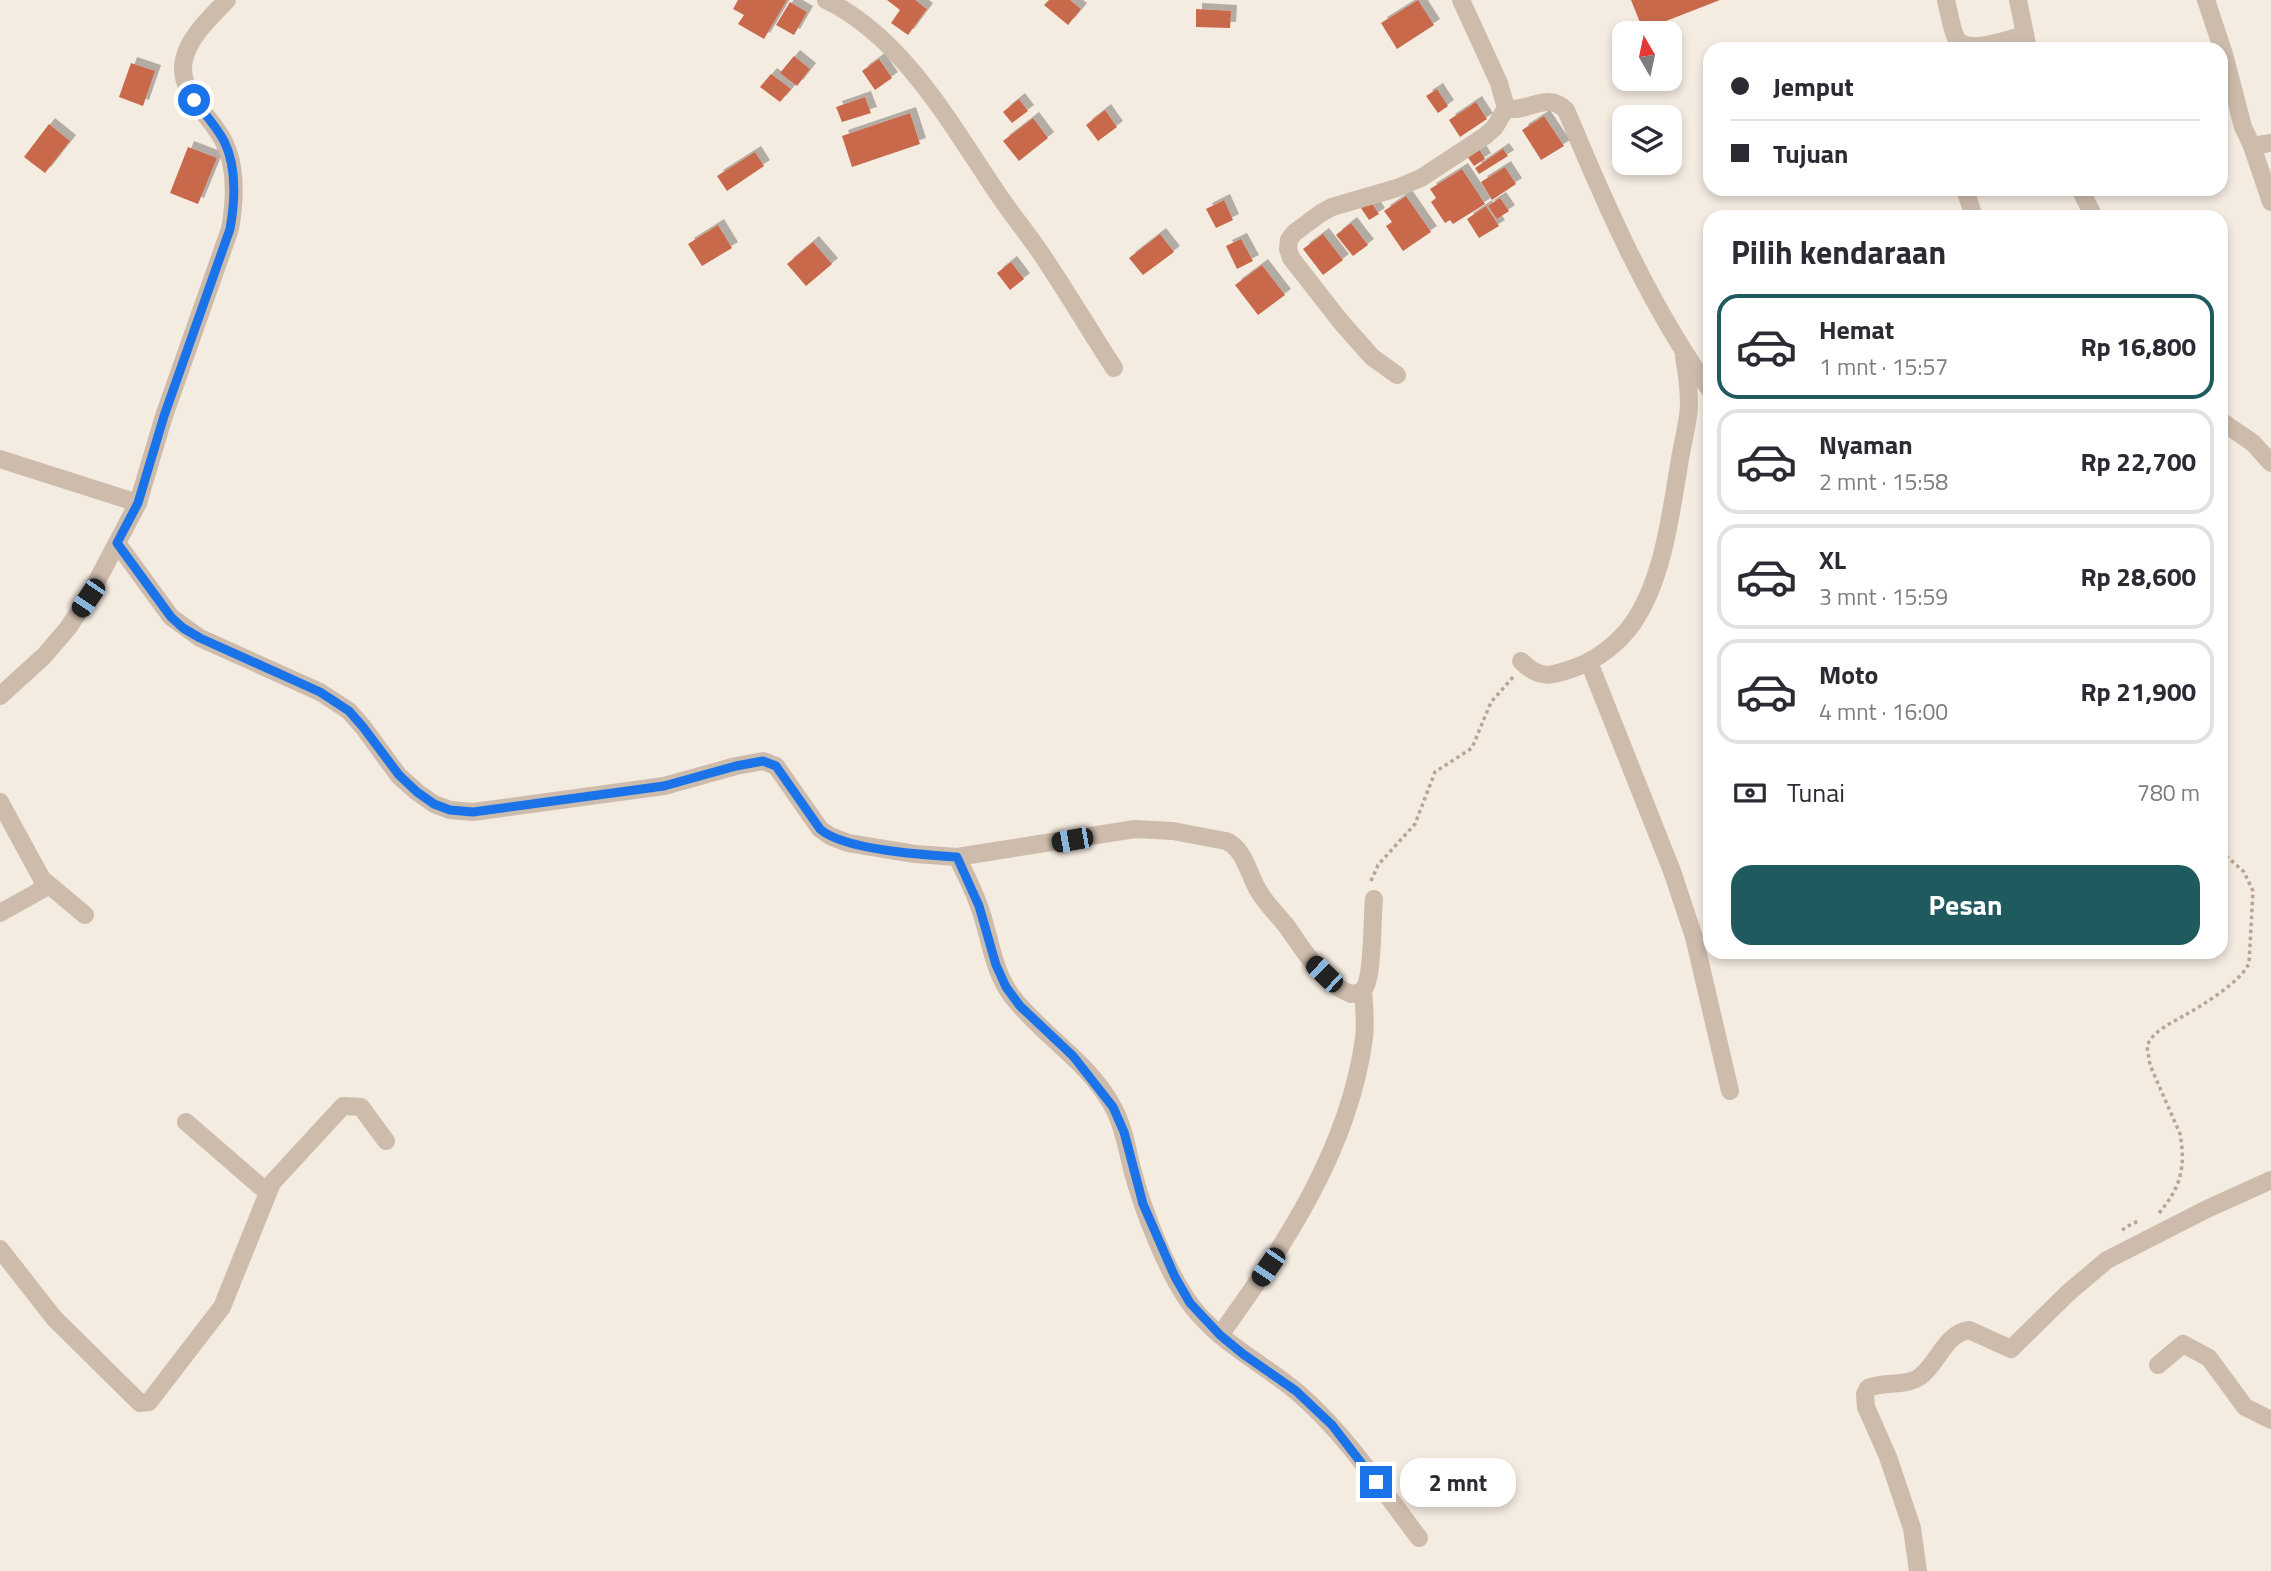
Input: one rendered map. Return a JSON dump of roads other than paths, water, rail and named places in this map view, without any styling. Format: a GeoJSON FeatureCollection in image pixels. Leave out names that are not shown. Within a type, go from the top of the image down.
{"type":"FeatureCollection","features":[{"type":"Feature","properties":{"kind":"street"},"geometry":{"type":"LineString","coordinates":[[0,696],[44,656],[68,628],[88,598],[138,503],[164,416],[230,229],[233,214],[231,161],[223,140],[188,89],[183,69],[188,48],[227,0]]}},
{"type":"Feature","properties":{"kind":"street"},"geometry":{"type":"LineString","coordinates":[[825,0],[839,6],[867,27],[933,97],[1043,257],[1114,368]]}},
{"type":"Feature","properties":{"kind":"street"},"geometry":{"type":"LineString","coordinates":[[1397,375],[1372,357],[1341,323],[1291,258],[1289,240],[1294,233],[1332,207],[1421,178],[1485,136],[1494,127],[1506,108],[1499,83],[1461,0]]}},
{"type":"Feature","properties":{"kind":"street"},"geometry":{"type":"LineString","coordinates":[[1946,0],[1955,36],[1960,42]]}},
{"type":"Feature","properties":{"kind":"street"},"geometry":{"type":"LineString","coordinates":[[2018,0],[2026,42]]}},
{"type":"Feature","properties":{"kind":"street"},"geometry":{"type":"LineString","coordinates":[[2206,0],[2220,42]]}},
{"type":"Feature","properties":{"kind":"street"},"geometry":{"type":"LineString","coordinates":[[2228,69],[2243,127],[2271,202]]}},
{"type":"Feature","properties":{"kind":"street"},"geometry":{"type":"LineString","coordinates":[[1506,108],[1512,110],[1551,101],[1566,110],[1657,309],[1703,380]]}},
{"type":"Feature","properties":{"kind":"street"},"geometry":{"type":"LineString","coordinates":[[2252,146],[2271,143]]}},
{"type":"Feature","properties":{"kind":"street"},"geometry":{"type":"LineString","coordinates":[[1521,661],[1534,673],[1544,675],[1562,672],[1589,662],[1616,642],[1633,624],[1653,581],[1670,527],[1688,419],[1684,354]]}},
{"type":"Feature","properties":{"kind":"street"},"geometry":{"type":"LineString","coordinates":[[2228,426],[2253,443],[2271,463]]}},
{"type":"Feature","properties":{"kind":"street"},"geometry":{"type":"LineString","coordinates":[[0,459],[138,503]]}},
{"type":"Feature","properties":{"kind":"street"},"geometry":{"type":"LineString","coordinates":[[117,543],[171,617],[183,628],[320,692],[349,711],[399,775],[434,804],[450,810],[473,812],[664,786],[763,761],[776,766],[820,829],[848,843],[915,854],[957,857],[1135,830],[1173,831],[1230,842],[1238,851],[1258,891],[1311,961],[1347,993],[1354,994],[1363,990]]}},
{"type":"Feature","properties":{"kind":"street"},"geometry":{"type":"LineString","coordinates":[[1589,662],[1672,871],[1694,937],[1730,1091]]}},
{"type":"Feature","properties":{"kind":"street"},"geometry":{"type":"LineString","coordinates":[[0,802],[42,878],[85,915]]}},
{"type":"Feature","properties":{"kind":"street"},"geometry":{"type":"LineString","coordinates":[[957,857],[979,906],[996,965],[1006,987],[1020,1006],[1073,1056],[1113,1107],[1124,1132],[1143,1204],[1175,1277],[1190,1303],[1220,1335],[1296,1391],[1332,1425],[1419,1538]]}},
{"type":"Feature","properties":{"kind":"street"},"geometry":{"type":"LineString","coordinates":[[0,913],[43,889],[42,878]]}},
{"type":"Feature","properties":{"kind":"street"},"geometry":{"type":"LineString","coordinates":[[1220,1335],[1293,1230],[1341,1131],[1364,1037],[1363,990],[1370,965],[1374,899]]}},
{"type":"Feature","properties":{"kind":"street"},"geometry":{"type":"LineString","coordinates":[[0,1249],[54,1318],[140,1403],[149,1402],[222,1307],[272,1182],[343,1106],[361,1107],[386,1141]]}},
{"type":"Feature","properties":{"kind":"street"},"geometry":{"type":"LineString","coordinates":[[186,1122],[268,1193]]}},
{"type":"Feature","properties":{"kind":"street"},"geometry":{"type":"LineString","coordinates":[[1917,1571],[1912,1528],[1888,1457],[1866,1407],[1866,1391],[1877,1385],[1918,1378],[1954,1336],[1964,1331],[1969,1330],[2011,1349],[2069,1292],[2107,1260],[2271,1180]]}},
{"type":"Feature","properties":{"kind":"street"},"geometry":{"type":"LineString","coordinates":[[2158,1365],[2183,1344],[2209,1357],[2245,1407],[2271,1420]]}}]}
